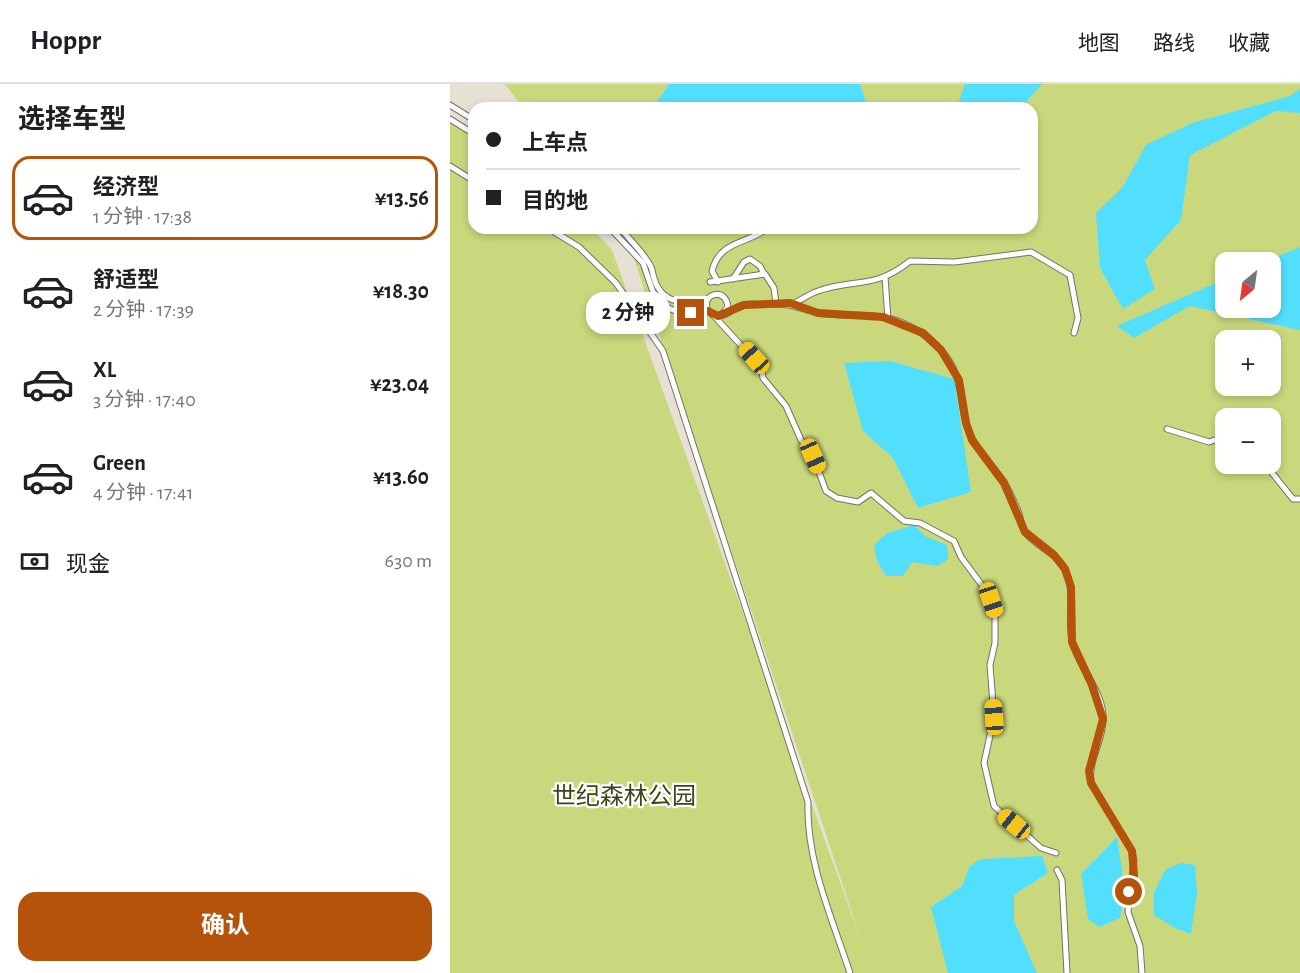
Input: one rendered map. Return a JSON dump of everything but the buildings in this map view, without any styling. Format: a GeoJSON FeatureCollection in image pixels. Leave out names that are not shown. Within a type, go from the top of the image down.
{"type":"FeatureCollection","features":[{"type":"Feature","properties":{"kind":"lane"},"geometry":{"type":"LineString","coordinates":[[450,105],[468,116]]}},
{"type":"Feature","properties":{"kind":"lane"},"geometry":{"type":"LineString","coordinates":[[450,119],[468,130]]}},
{"type":"Feature","properties":{"kind":"lane"},"geometry":{"type":"LineString","coordinates":[[450,166],[468,177]]}},
{"type":"Feature","properties":{"kind":"lane"},"geometry":{"type":"LineString","coordinates":[[558,234],[579,247],[616,283],[663,351],[808,802],[807,824],[813,859],[850,973]]}},
{"type":"Feature","properties":{"kind":"lane"},"geometry":{"type":"LineString","coordinates":[[616,234],[643,263],[653,292],[668,308],[681,313],[708,311],[761,367],[764,378],[786,406],[801,440],[813,456],[826,491],[837,498],[858,502],[871,493],[904,521],[920,523],[954,541],[961,557],[990,596],[995,612],[995,643],[990,665],[994,717],[984,763],[994,806],[1041,848],[1056,853]]}},
{"type":"Feature","properties":{"kind":"lane"},"geometry":{"type":"LineString","coordinates":[[626,234],[643,253],[652,268],[658,288],[666,298],[675,302],[687,302],[708,299],[718,294],[726,300],[728,307],[722,315]]}},
{"type":"Feature","properties":{"kind":"lane"},"geometry":{"type":"LineString","coordinates":[[718,282],[712,271],[715,258],[722,250],[755,234]]}},
{"type":"Feature","properties":{"kind":"lane"},"geometry":{"type":"LineString","coordinates":[[793,304],[819,291],[874,282],[910,261],[955,262],[1031,252],[1070,275],[1078,318],[1074,333]]}},
{"type":"Feature","properties":{"kind":"lane"},"geometry":{"type":"LineString","coordinates":[[733,279],[744,262],[750,259],[760,266],[774,288],[776,304]]}},
{"type":"Feature","properties":{"kind":"lane"},"geometry":{"type":"LineString","coordinates":[[710,282],[764,274]]}},
{"type":"Feature","properties":{"kind":"lane"},"geometry":{"type":"LineString","coordinates":[[885,277],[888,318]]}},
{"type":"Feature","properties":{"kind":"lane"},"geometry":{"type":"LineString","coordinates":[[708,299],[708,311]]}},
{"type":"Feature","properties":{"kind":"lane"},"geometry":{"type":"LineString","coordinates":[[714,316],[722,315],[744,305],[793,304],[818,313],[888,318],[923,333],[941,350],[959,380],[966,423],[972,440],[1004,483],[1025,532],[1054,555],[1065,569],[1071,587],[1072,642],[1092,685],[1103,719],[1089,771],[1091,783],[1132,851],[1134,861],[1128,912],[1140,946],[1142,973]]}},
{"type":"Feature","properties":{"kind":"lane"},"geometry":{"type":"LineString","coordinates":[[1167,429],[1209,442],[1215,440]]}},
{"type":"Feature","properties":{"kind":"lane"},"geometry":{"type":"LineString","coordinates":[[1273,474],[1293,500],[1300,500]]}},
{"type":"Feature","properties":{"kind":"lane"},"geometry":{"type":"LineString","coordinates":[[1057,870],[1062,880],[1067,973]]}},
{"type":"Feature","properties":{"kind":"green space","name":"世纪森林公园"},"geometry":{"type":"Polygon","coordinates":[[[505,84],[1300,84],[1300,973],[450,973],[450,122],[468,134],[468,234],[597,234],[612,250],[862,943],[629,244],[621,234],[1038,234],[1038,102],[518,102],[505,84]]]}},
{"type":"Feature","properties":{"kind":"water"},"geometry":{"type":"Polygon","coordinates":[[[669,84],[860,84],[866,102],[657,102],[669,84]]]}},
{"type":"Feature","properties":{"kind":"water"},"geometry":{"type":"Polygon","coordinates":[[[965,84],[1042,84],[1026,102],[959,102],[965,84]]]}},
{"type":"Feature","properties":{"kind":"water"},"geometry":{"type":"Polygon","coordinates":[[[1300,89],[1300,113],[1276,111],[1190,155],[1181,220],[1145,260],[1155,289],[1123,309],[1100,268],[1096,213],[1122,188],[1146,145],[1192,123],[1290,96],[1300,89]]]}},
{"type":"Feature","properties":{"kind":"water"},"geometry":{"type":"Polygon","coordinates":[[[1300,247],[1300,330],[1245,318],[1281,318],[1281,255],[1300,247]]]}},
{"type":"Feature","properties":{"kind":"water"},"geometry":{"type":"Polygon","coordinates":[[[1215,283],[1215,311],[1190,306],[1134,338],[1117,326],[1215,283]]]}},
{"type":"Feature","properties":{"kind":"water"},"geometry":{"type":"Polygon","coordinates":[[[890,361],[954,379],[971,492],[918,508],[893,458],[863,431],[844,363],[890,361]]]}},
{"type":"Feature","properties":{"kind":"water"},"geometry":{"type":"Polygon","coordinates":[[[914,525],[925,536],[947,545],[948,559],[938,566],[912,562],[903,576],[886,576],[877,561],[874,545],[887,533],[914,525]]]}},
{"type":"Feature","properties":{"kind":"water"},"geometry":{"type":"Polygon","coordinates":[[[1117,837],[1125,891],[1120,918],[1099,927],[1088,919],[1081,874],[1117,837]]]}},
{"type":"Feature","properties":{"kind":"water"},"geometry":{"type":"Polygon","coordinates":[[[1042,856],[1048,873],[1014,895],[1014,921],[1037,973],[948,973],[931,907],[962,886],[970,866],[981,859],[1042,856]]]}},
{"type":"Feature","properties":{"kind":"water"},"geometry":{"type":"Polygon","coordinates":[[[1181,863],[1195,865],[1197,893],[1191,934],[1175,928],[1154,915],[1154,892],[1166,869],[1181,863]]]}},
{"type":"Feature","properties":{"kind":"route"},"geometry":{"type":"LineString","coordinates":[[691,313],[708,311],[718,316],[744,305],[790,303],[818,313],[883,317],[923,333],[941,350],[959,380],[966,423],[972,440],[1004,483],[1019,512],[1025,532],[1054,555],[1065,569],[1071,587],[1072,642],[1100,704],[1103,719],[1089,771],[1091,783],[1132,851],[1134,875],[1129,892]]}}]}
